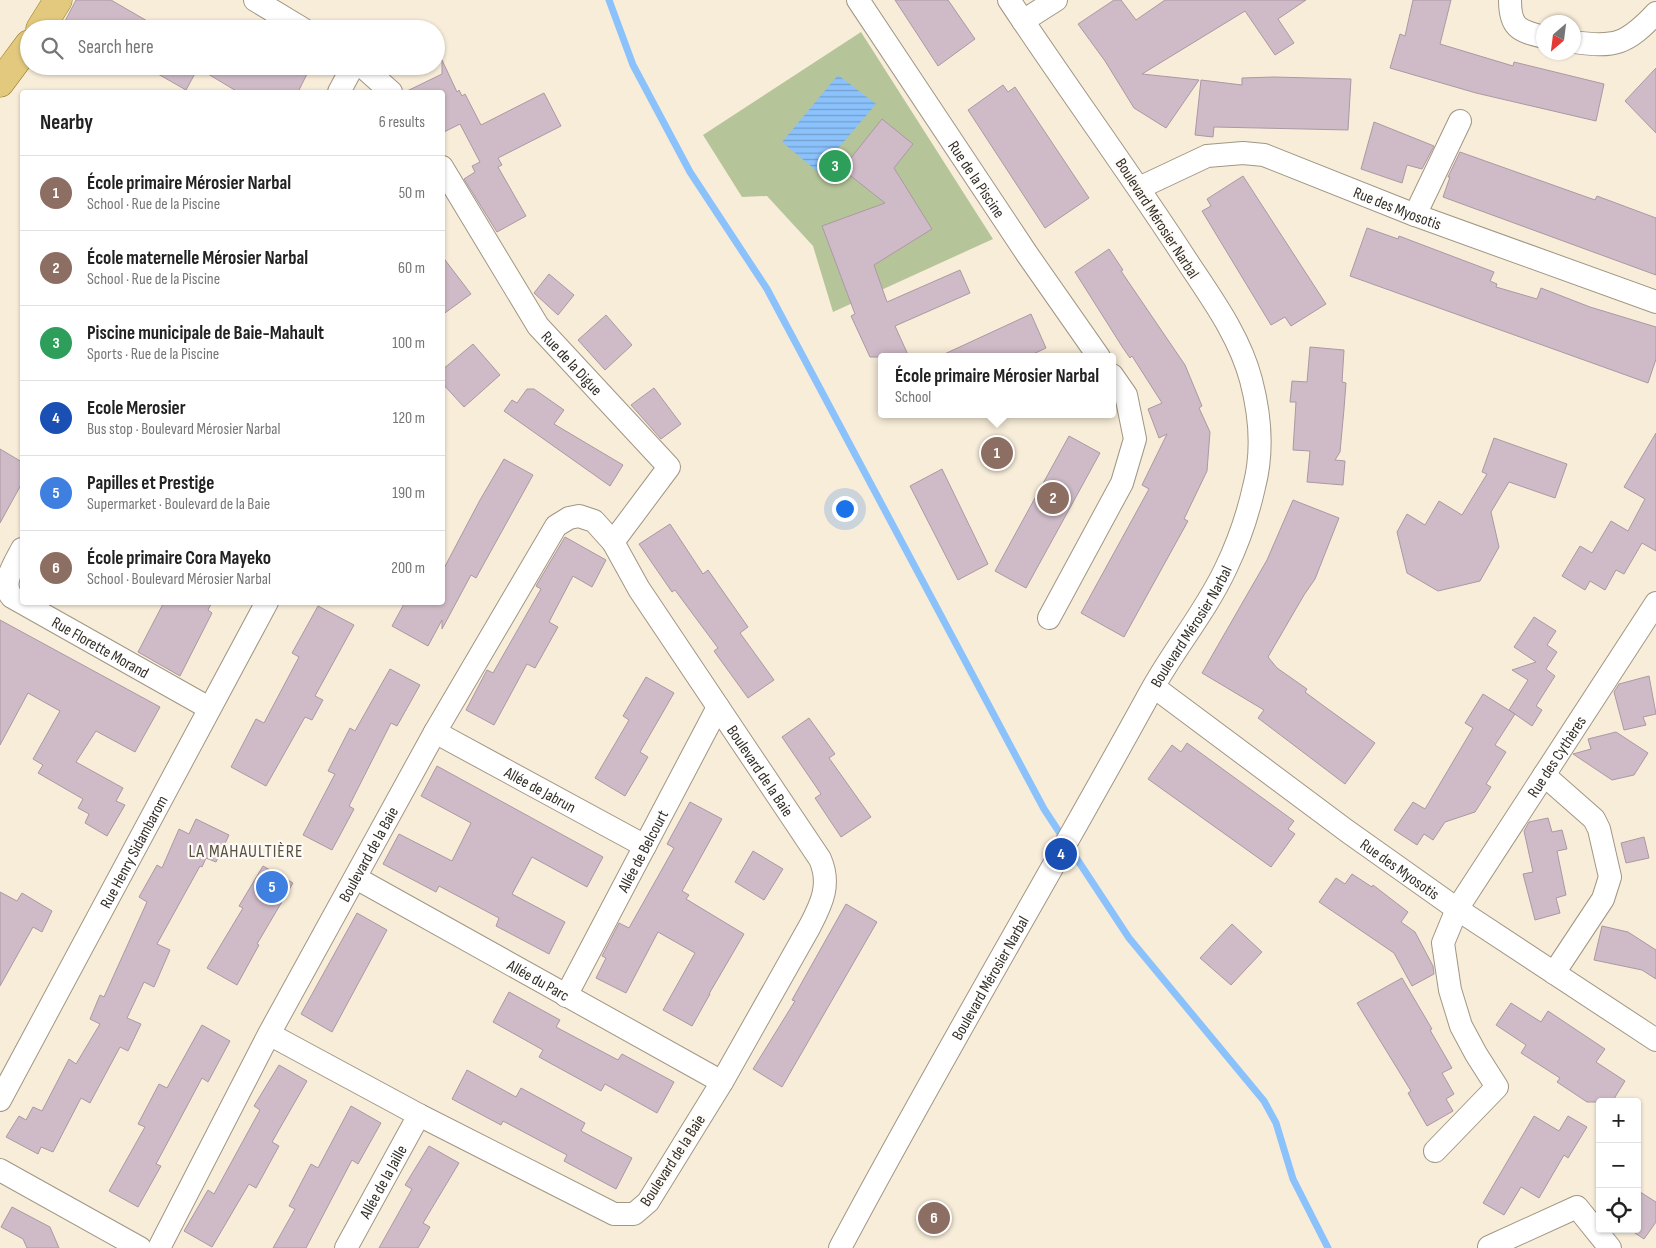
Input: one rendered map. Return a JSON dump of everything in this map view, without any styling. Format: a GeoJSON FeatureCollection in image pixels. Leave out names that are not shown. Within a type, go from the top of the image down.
{"type":"FeatureCollection","features":[{"type":"Feature","properties":{"kind":"main road"},"geometry":{"type":"LineString","coordinates":[[46,20],[58,0]]}},
{"type":"Feature","properties":{"kind":"main road"},"geometry":{"type":"LineString","coordinates":[[0,83],[20,56]]}},
{"type":"Feature","properties":{"kind":"street"},"geometry":{"type":"LineString","coordinates":[[255,0],[288,20]]}},
{"type":"Feature","properties":{"kind":"street","name":"Rue de la Piscine"},"geometry":{"type":"LineString","coordinates":[[858,0],[1027,254],[1096,353]]}},
{"type":"Feature","properties":{"kind":"street","name":"Boulevard Mérosier Narbal"},"geometry":{"type":"LineString","coordinates":[[840,1248],[960,1030],[1080,821],[1154,686],[1226,568],[1255,486],[1260,452],[1258,416],[1245,357],[1230,328],[1140,188],[1009,0]]}},
{"type":"Feature","properties":{"kind":"street"},"geometry":{"type":"LineString","coordinates":[[1023,21],[1056,0]]}},
{"type":"Feature","properties":{"kind":"street"},"geometry":{"type":"LineString","coordinates":[[1510,0],[1510,15],[1513,23],[1519,29],[1536,34]]}},
{"type":"Feature","properties":{"kind":"street"},"geometry":{"type":"LineString","coordinates":[[1581,43],[1596,45],[1615,44],[1630,37],[1656,13]]}},
{"type":"Feature","properties":{"kind":"street"},"geometry":{"type":"LineString","coordinates":[[340,90],[348,75]]}},
{"type":"Feature","properties":{"kind":"street"},"geometry":{"type":"LineString","coordinates":[[372,75],[389,90]]}},
{"type":"Feature","properties":{"kind":"street"},"geometry":{"type":"LineString","coordinates":[[1415,215],[1460,121]]}},
{"type":"Feature","properties":{"kind":"street","name":"Rue des Myosotis"},"geometry":{"type":"LineString","coordinates":[[1140,188],[1207,156],[1243,153],[1264,155],[1415,215],[1656,302]]}},
{"type":"Feature","properties":{"kind":"street","name":"Rue de la Digue"},"geometry":{"type":"LineString","coordinates":[[445,172],[538,326],[670,467],[613,542]]}},
{"type":"Feature","properties":{"kind":"street"},"geometry":{"type":"LineString","coordinates":[[1049,618],[1122,483],[1135,439],[1126,395],[1116,381]]}},
{"type":"Feature","properties":{"kind":"street","name":"Boulevard de la Baie"},"geometry":{"type":"LineString","coordinates":[[159,1248],[269,1034],[436,732],[556,526],[569,518],[579,516],[594,521],[613,542],[639,590],[820,859],[826,878],[822,899],[810,926],[722,1082],[648,1202],[643,1208],[628,1216],[603,1210],[418,1115],[269,1034]]}},
{"type":"Feature","properties":{"kind":"street","name":"Rue Florette Morand"},"geometry":{"type":"LineString","coordinates":[[20,553],[6,584],[7,592],[20,602]]}},
{"type":"Feature","properties":{"kind":"street","name":"Rue des Cythères"},"geometry":{"type":"LineString","coordinates":[[1435,1151],[1497,1086],[1476,1054],[1461,1026],[1450,990],[1443,943],[1457,909],[1656,603]]}},
{"type":"Feature","properties":{"kind":"street","name":"Rue Florette Morand"},"geometry":{"type":"LineString","coordinates":[[26,605],[209,708]]}},
{"type":"Feature","properties":{"kind":"street","name":"Rue Henry Sidambarom"},"geometry":{"type":"LineString","coordinates":[[0,1100],[265,605]]}},
{"type":"Feature","properties":{"kind":"street","name":"Rue des Myosotis"},"geometry":{"type":"LineString","coordinates":[[1154,686],[1347,831],[1457,909],[1656,1040]]}},
{"type":"Feature","properties":{"kind":"street","name":"Allée de Belcourt"},"geometry":{"type":"LineString","coordinates":[[566,996],[718,707]]}},
{"type":"Feature","properties":{"kind":"street","name":"Allée de Jabrun"},"geometry":{"type":"LineString","coordinates":[[436,732],[645,846]]}},
{"type":"Feature","properties":{"kind":"street"},"geometry":{"type":"LineString","coordinates":[[1544,775],[1594,819],[1599,829],[1610,877],[1603,900],[1554,973]]}},
{"type":"Feature","properties":{"kind":"street","name":"Allée du Parc"},"geometry":{"type":"LineString","coordinates":[[356,878],[722,1082]]}},
{"type":"Feature","properties":{"kind":"street","name":"Allée de la Jaille"},"geometry":{"type":"LineString","coordinates":[[346,1248],[418,1115]]}},
{"type":"Feature","properties":{"kind":"street"},"geometry":{"type":"LineString","coordinates":[[0,1170],[140,1248]]}},
{"type":"Feature","properties":{"kind":"street"},"geometry":{"type":"LineString","coordinates":[[1489,1247],[1577,1207],[1610,1248]]}},
{"type":"Feature","properties":{"kind":"green space"},"geometry":{"type":"Polygon","coordinates":[[[861,32],[993,239],[833,312],[813,246],[767,196],[742,197],[703,135],[861,32]]]}},
{"type":"Feature","properties":{"kind":"water"},"geometry":{"type":"Polygon","coordinates":[[[838,75],[876,104],[818,172],[782,142],[838,75]]]}},
{"type":"Feature","properties":{"kind":"building"},"geometry":{"type":"Polygon","coordinates":[[[76,0],[111,0],[145,20],[66,20],[76,0]]]}},
{"type":"Feature","properties":{"kind":"building"},"geometry":{"type":"Polygon","coordinates":[[[895,0],[948,0],[975,39],[938,66],[895,0]]]}},
{"type":"Feature","properties":{"kind":"building"},"geometry":{"type":"Polygon","coordinates":[[[1114,0],[1121,0],[1136,20],[1165,0],[1306,0],[1278,19],[1294,43],[1275,55],[1245,11],[1142,74],[1199,80],[1166,128],[1134,108],[1105,61],[1078,24],[1114,0]]]}},
{"type":"Feature","properties":{"kind":"building"},"geometry":{"type":"Polygon","coordinates":[[[1413,0],[1451,0],[1440,44],[1513,66],[1514,62],[1604,84],[1596,121],[1476,93],[1390,68],[1400,34],[1405,36],[1413,0]]]}},
{"type":"Feature","properties":{"kind":"building"},"geometry":{"type":"Polygon","coordinates":[[[445,66],[457,92],[459,90],[462,96],[465,94],[481,125],[544,93],[561,126],[498,158],[502,165],[498,167],[526,216],[497,232],[464,179],[475,172],[472,166],[480,162],[460,124],[445,132],[445,90],[409,90],[440,75],[445,75],[445,66]]]}},
{"type":"Feature","properties":{"kind":"building"},"geometry":{"type":"Polygon","coordinates":[[[1656,68],[1656,133],[1625,101],[1656,68]]]}},
{"type":"Feature","properties":{"kind":"building"},"geometry":{"type":"Polygon","coordinates":[[[160,75],[194,75],[186,90],[160,75]]]}},
{"type":"Feature","properties":{"kind":"building"},"geometry":{"type":"Polygon","coordinates":[[[210,75],[306,75],[299,90],[235,90],[210,75]]]}},
{"type":"Feature","properties":{"kind":"building"},"geometry":{"type":"Polygon","coordinates":[[[1242,78],[1351,79],[1348,130],[1214,127],[1213,137],[1195,135],[1201,80],[1242,85],[1242,78]]]}},
{"type":"Feature","properties":{"kind":"building"},"geometry":{"type":"Polygon","coordinates":[[[1003,85],[1008,92],[1015,87],[1089,198],[1045,228],[968,110],[1003,85]]]}},
{"type":"Feature","properties":{"kind":"building"},"geometry":{"type":"Polygon","coordinates":[[[882,119],[913,144],[894,168],[932,229],[874,265],[887,302],[960,270],[970,293],[895,326],[907,353],[878,353],[878,357],[870,357],[851,316],[855,314],[822,226],[885,203],[842,169],[882,119]]]}},
{"type":"Feature","properties":{"kind":"building"},"geometry":{"type":"Polygon","coordinates":[[[1374,122],[1434,146],[1422,169],[1407,165],[1402,183],[1361,169],[1374,122]]]}},
{"type":"Feature","properties":{"kind":"building"},"geometry":{"type":"Polygon","coordinates":[[[1460,152],[1595,200],[1597,196],[1656,218],[1656,275],[1443,197],[1450,177],[1448,177],[1460,152]]]}},
{"type":"Feature","properties":{"kind":"building"},"geometry":{"type":"Polygon","coordinates":[[[1243,176],[1326,304],[1291,326],[1285,317],[1271,325],[1202,211],[1211,206],[1207,199],[1243,176]]]}},
{"type":"Feature","properties":{"kind":"building"},"geometry":{"type":"Polygon","coordinates":[[[1367,228],[1398,239],[1399,236],[1494,272],[1490,281],[1497,284],[1496,287],[1537,299],[1541,288],[1590,307],[1656,327],[1656,359],[1648,383],[1350,276],[1367,228]]]}},
{"type":"Feature","properties":{"kind":"building"},"geometry":{"type":"Polygon","coordinates":[[[1109,249],[1123,270],[1121,271],[1185,365],[1202,406],[1199,408],[1210,432],[1207,471],[1184,519],[1188,521],[1124,637],[1081,613],[1149,489],[1142,485],[1167,434],[1159,438],[1148,409],[1162,403],[1132,356],[1130,358],[1123,348],[1075,272],[1109,249]]]}},
{"type":"Feature","properties":{"kind":"building"},"geometry":{"type":"Polygon","coordinates":[[[445,260],[471,294],[445,313],[445,260]]]}},
{"type":"Feature","properties":{"kind":"building"},"geometry":{"type":"Polygon","coordinates":[[[549,274],[574,295],[558,315],[534,293],[549,274]]]}},
{"type":"Feature","properties":{"kind":"building"},"geometry":{"type":"Polygon","coordinates":[[[1031,314],[1046,348],[1035,353],[947,353],[1031,314]]]}},
{"type":"Feature","properties":{"kind":"building"},"geometry":{"type":"Polygon","coordinates":[[[606,315],[632,345],[605,370],[578,340],[606,315]]]}},
{"type":"Feature","properties":{"kind":"building"},"geometry":{"type":"Polygon","coordinates":[[[473,344],[500,375],[464,407],[445,386],[445,367],[473,344]]]}},
{"type":"Feature","properties":{"kind":"building"},"geometry":{"type":"Polygon","coordinates":[[[1310,347],[1344,350],[1342,382],[1346,383],[1344,409],[1340,452],[1335,460],[1345,461],[1343,485],[1307,482],[1310,451],[1293,450],[1296,402],[1290,402],[1292,381],[1307,382],[1310,347]]]}},
{"type":"Feature","properties":{"kind":"building"},"geometry":{"type":"Polygon","coordinates":[[[654,388],[681,424],[661,439],[631,405],[654,388]]]}},
{"type":"Feature","properties":{"kind":"building"},"geometry":{"type":"Polygon","coordinates":[[[527,389],[534,389],[564,410],[554,424],[623,465],[610,486],[504,411],[512,400],[517,403],[527,389]]]}},
{"type":"Feature","properties":{"kind":"building"},"geometry":{"type":"Polygon","coordinates":[[[1656,433],[1656,551],[1642,543],[1624,574],[1616,570],[1605,590],[1590,581],[1585,590],[1562,576],[1580,546],[1592,553],[1611,521],[1628,531],[1645,499],[1624,487],[1656,433]]]}},
{"type":"Feature","properties":{"kind":"building"},"geometry":{"type":"Polygon","coordinates":[[[1069,436],[1100,453],[1026,588],[995,571],[1069,436]]]}},
{"type":"Feature","properties":{"kind":"building"},"geometry":{"type":"Polygon","coordinates":[[[1494,438],[1567,464],[1555,498],[1509,482],[1491,512],[1499,547],[1480,581],[1438,591],[1407,573],[1397,532],[1407,514],[1425,525],[1439,501],[1462,515],[1487,474],[1482,472],[1494,438]]]}},
{"type":"Feature","properties":{"kind":"building"},"geometry":{"type":"Polygon","coordinates":[[[0,449],[20,461],[20,487],[0,523],[0,449]]]}},
{"type":"Feature","properties":{"kind":"building"},"geometry":{"type":"Polygon","coordinates":[[[504,459],[533,475],[476,578],[471,575],[442,629],[442,620],[428,646],[392,626],[403,605],[445,605],[445,566],[504,459]]]}},
{"type":"Feature","properties":{"kind":"building"},"geometry":{"type":"Polygon","coordinates":[[[942,469],[988,564],[958,580],[910,486],[942,469]]]}},
{"type":"Feature","properties":{"kind":"building"},"geometry":{"type":"Polygon","coordinates":[[[1293,500],[1339,518],[1315,579],[1268,657],[1277,668],[1307,689],[1305,692],[1375,743],[1345,784],[1258,718],[1264,710],[1202,673],[1267,560],[1293,500]]]}},
{"type":"Feature","properties":{"kind":"building"},"geometry":{"type":"Polygon","coordinates":[[[670,524],[703,574],[708,570],[748,627],[740,633],[774,680],[748,698],[714,651],[718,648],[675,590],[672,592],[639,544],[670,524]]]}},
{"type":"Feature","properties":{"kind":"building"},"geometry":{"type":"Polygon","coordinates":[[[565,537],[606,560],[592,587],[573,576],[549,622],[558,627],[535,668],[527,664],[494,725],[466,710],[487,670],[493,673],[541,589],[536,586],[565,537]]]}},
{"type":"Feature","properties":{"kind":"building"},"geometry":{"type":"Polygon","coordinates":[[[162,605],[210,605],[208,610],[212,613],[180,676],[138,652],[162,605]]]}},
{"type":"Feature","properties":{"kind":"building"},"geometry":{"type":"Polygon","coordinates":[[[318,606],[354,625],[315,696],[323,700],[312,720],[305,717],[266,786],[231,767],[256,719],[264,723],[299,657],[292,653],[318,606]]]}},
{"type":"Feature","properties":{"kind":"building"},"geometry":{"type":"Polygon","coordinates":[[[1534,617],[1556,631],[1547,645],[1557,652],[1546,669],[1555,676],[1536,706],[1542,710],[1532,726],[1509,710],[1528,680],[1512,670],[1536,662],[1514,647],[1534,617]]]}},
{"type":"Feature","properties":{"kind":"building"},"geometry":{"type":"Polygon","coordinates":[[[0,620],[160,707],[135,752],[96,731],[76,762],[123,788],[116,801],[125,805],[107,836],[85,823],[89,814],[78,808],[83,799],[38,773],[43,765],[33,759],[60,711],[28,693],[0,745],[0,620]]]}},
{"type":"Feature","properties":{"kind":"building"},"geometry":{"type":"Polygon","coordinates":[[[390,669],[420,685],[397,726],[391,723],[349,806],[354,809],[332,850],[303,835],[335,774],[328,771],[350,728],[355,731],[390,669]]]}},
{"type":"Feature","properties":{"kind":"building"},"geometry":{"type":"Polygon","coordinates":[[[1649,676],[1656,714],[1643,717],[1646,725],[1624,730],[1614,692],[1619,684],[1649,676]]]}},
{"type":"Feature","properties":{"kind":"building"},"geometry":{"type":"Polygon","coordinates":[[[646,677],[674,693],[640,752],[648,757],[625,796],[595,778],[629,720],[623,716],[646,677]]]}},
{"type":"Feature","properties":{"kind":"building"},"geometry":{"type":"Polygon","coordinates":[[[1483,694],[1515,714],[1495,745],[1506,752],[1486,784],[1491,787],[1475,812],[1445,822],[1433,840],[1424,834],[1417,845],[1394,830],[1413,802],[1425,809],[1473,728],[1465,723],[1483,694]]]}},
{"type":"Feature","properties":{"kind":"building"},"geometry":{"type":"Polygon","coordinates":[[[809,718],[835,754],[829,758],[871,817],[841,837],[815,798],[821,794],[782,737],[809,718]]]}},
{"type":"Feature","properties":{"kind":"building"},"geometry":{"type":"Polygon","coordinates":[[[1616,732],[1648,753],[1634,775],[1612,780],[1573,754],[1591,749],[1588,739],[1616,732]]]}},
{"type":"Feature","properties":{"kind":"building"},"geometry":{"type":"Polygon","coordinates":[[[1187,743],[1294,821],[1288,829],[1295,834],[1271,867],[1148,779],[1172,745],[1181,752],[1187,743]]]}},
{"type":"Feature","properties":{"kind":"building"},"geometry":{"type":"Polygon","coordinates":[[[437,766],[603,857],[587,887],[532,857],[512,894],[565,922],[549,954],[496,926],[499,918],[439,886],[436,892],[383,864],[399,834],[452,861],[471,823],[421,796],[437,766]]]}},
{"type":"Feature","properties":{"kind":"building"},"geometry":{"type":"Polygon","coordinates":[[[690,802],[722,819],[682,891],[689,895],[686,899],[744,934],[692,1026],[663,1010],[695,953],[658,932],[626,993],[596,978],[606,958],[602,956],[619,923],[629,928],[674,848],[667,844],[690,802]]]}},
{"type":"Feature","properties":{"kind":"building"},"geometry":{"type":"Polygon","coordinates":[[[1548,818],[1552,832],[1562,830],[1567,849],[1557,851],[1566,895],[1556,898],[1560,913],[1535,920],[1523,874],[1533,872],[1524,831],[1529,822],[1548,818]]]}},
{"type":"Feature","properties":{"kind":"building"},"geometry":{"type":"Polygon","coordinates":[[[196,819],[229,835],[216,862],[206,858],[202,867],[200,866],[157,944],[170,950],[154,987],[144,982],[127,1018],[141,1024],[128,1051],[120,1047],[90,1103],[81,1098],[53,1152],[41,1147],[38,1154],[6,1137],[19,1116],[26,1120],[33,1107],[42,1111],[69,1059],[76,1064],[100,1024],[90,1019],[100,995],[104,997],[147,902],[139,897],[157,865],[162,868],[179,829],[189,834],[196,819]]]}},
{"type":"Feature","properties":{"kind":"building"},"geometry":{"type":"Polygon","coordinates":[[[1644,837],[1649,858],[1626,863],[1621,843],[1644,837]]]}},
{"type":"Feature","properties":{"kind":"building"},"geometry":{"type":"Polygon","coordinates":[[[753,851],[783,869],[764,900],[735,882],[753,851]]]}},
{"type":"Feature","properties":{"kind":"building"},"geometry":{"type":"Polygon","coordinates":[[[263,866],[293,883],[257,944],[259,945],[237,985],[207,968],[243,908],[239,906],[263,866]]]}},
{"type":"Feature","properties":{"kind":"building"},"geometry":{"type":"Polygon","coordinates":[[[1352,874],[1372,887],[1373,885],[1408,912],[1401,922],[1415,932],[1433,966],[1434,974],[1412,986],[1394,953],[1319,902],[1336,878],[1345,884],[1352,874]]]}},
{"type":"Feature","properties":{"kind":"building"},"geometry":{"type":"Polygon","coordinates":[[[0,892],[17,901],[22,893],[52,911],[42,932],[33,927],[0,986],[0,892]]]}},
{"type":"Feature","properties":{"kind":"building"},"geometry":{"type":"Polygon","coordinates":[[[846,904],[877,922],[782,1087],[753,1069],[795,1001],[792,1000],[846,904]]]}},
{"type":"Feature","properties":{"kind":"building"},"geometry":{"type":"Polygon","coordinates":[[[357,913],[387,930],[332,1032],[301,1014],[357,913]]]}},
{"type":"Feature","properties":{"kind":"building"},"geometry":{"type":"Polygon","coordinates":[[[1232,924],[1262,952],[1231,985],[1200,958],[1232,924]]]}},
{"type":"Feature","properties":{"kind":"building"},"geometry":{"type":"Polygon","coordinates":[[[1602,926],[1628,932],[1656,950],[1656,979],[1642,970],[1594,960],[1602,926]]]}},
{"type":"Feature","properties":{"kind":"building"},"geometry":{"type":"Polygon","coordinates":[[[1402,978],[1452,1068],[1442,1073],[1454,1094],[1446,1099],[1453,1111],[1427,1126],[1408,1093],[1411,1091],[1357,1003],[1402,978]]]}},
{"type":"Feature","properties":{"kind":"building"},"geometry":{"type":"Polygon","coordinates":[[[509,992],[560,1020],[556,1027],[618,1060],[622,1054],[674,1082],[657,1113],[605,1084],[601,1091],[539,1057],[543,1050],[493,1022],[509,992]]]}},
{"type":"Feature","properties":{"kind":"building"},"geometry":{"type":"Polygon","coordinates":[[[1511,1003],[1541,1022],[1548,1011],[1605,1049],[1596,1062],[1625,1081],[1614,1098],[1596,1098],[1596,1102],[1587,1102],[1557,1082],[1560,1078],[1521,1053],[1526,1045],[1496,1025],[1511,1003]]]}},
{"type":"Feature","properties":{"kind":"building"},"geometry":{"type":"Polygon","coordinates":[[[202,1025],[230,1041],[208,1082],[202,1078],[156,1164],[161,1166],[138,1207],[109,1191],[145,1127],[138,1124],[159,1084],[167,1088],[202,1025]]]}},
{"type":"Feature","properties":{"kind":"building"},"geometry":{"type":"Polygon","coordinates":[[[279,1065],[307,1081],[272,1142],[279,1146],[256,1188],[249,1184],[212,1247],[184,1231],[208,1190],[214,1194],[260,1110],[254,1106],[279,1065]]]}},
{"type":"Feature","properties":{"kind":"building"},"geometry":{"type":"Polygon","coordinates":[[[467,1070],[516,1097],[521,1088],[585,1123],[581,1131],[632,1158],[616,1189],[564,1161],[567,1155],[503,1121],[501,1125],[452,1099],[467,1070]]]}},
{"type":"Feature","properties":{"kind":"building"},"geometry":{"type":"Polygon","coordinates":[[[351,1106],[381,1123],[358,1164],[352,1160],[306,1248],[273,1248],[295,1209],[289,1206],[311,1164],[318,1168],[351,1106]]]}},
{"type":"Feature","properties":{"kind":"building"},"geometry":{"type":"Polygon","coordinates":[[[1534,1116],[1559,1131],[1568,1116],[1587,1127],[1568,1158],[1564,1155],[1539,1198],[1521,1187],[1504,1215],[1483,1203],[1534,1116]]]}},
{"type":"Feature","properties":{"kind":"building"},"geometry":{"type":"Polygon","coordinates":[[[429,1146],[459,1163],[423,1223],[430,1227],[418,1248],[379,1248],[412,1189],[405,1185],[429,1146]]]}},
{"type":"Feature","properties":{"kind":"building"},"geometry":{"type":"Polygon","coordinates":[[[1641,1193],[1656,1202],[1656,1222],[1644,1239],[1635,1233],[1641,1233],[1641,1193]]]}},
{"type":"Feature","properties":{"kind":"building"},"geometry":{"type":"Polygon","coordinates":[[[12,1207],[50,1227],[59,1248],[27,1248],[23,1239],[1,1227],[12,1207]]]}},
{"type":"Feature","properties":{"kind":"waterway"},"geometry":{"type":"LineString","coordinates":[[609,0],[633,65],[690,172],[767,289],[1044,809],[1129,938],[1264,1101],[1276,1123],[1293,1179],[1328,1248]]}},
{"type":"Feature","properties":{"kind":"place","name":"Piscine municipale de Baie-Mahault"},"geometry":{"type":"Point","coordinates":[835,166]}},
{"type":"Feature","properties":{"kind":"place","name":"École primaire Mérosier Narbal"},"geometry":{"type":"Point","coordinates":[997,453]}},
{"type":"Feature","properties":{"kind":"place","name":"École maternelle Mérosier Narbal"},"geometry":{"type":"Point","coordinates":[1053,498]}},
{"type":"Feature","properties":{"kind":"place","name":"Ecole Merosier"},"geometry":{"type":"Point","coordinates":[1061,854]}},
{"type":"Feature","properties":{"kind":"place","name":"Papilles et Prestige"},"geometry":{"type":"Point","coordinates":[272,887]}},
{"type":"Feature","properties":{"kind":"place","name":"École primaire Cora Mayeko"},"geometry":{"type":"Point","coordinates":[934,1218]}},
{"type":"Feature","properties":{"kind":"district","name":"LA MAHAULTIÈRE"},"geometry":{"type":"Point","coordinates":[246,851]}}]}
